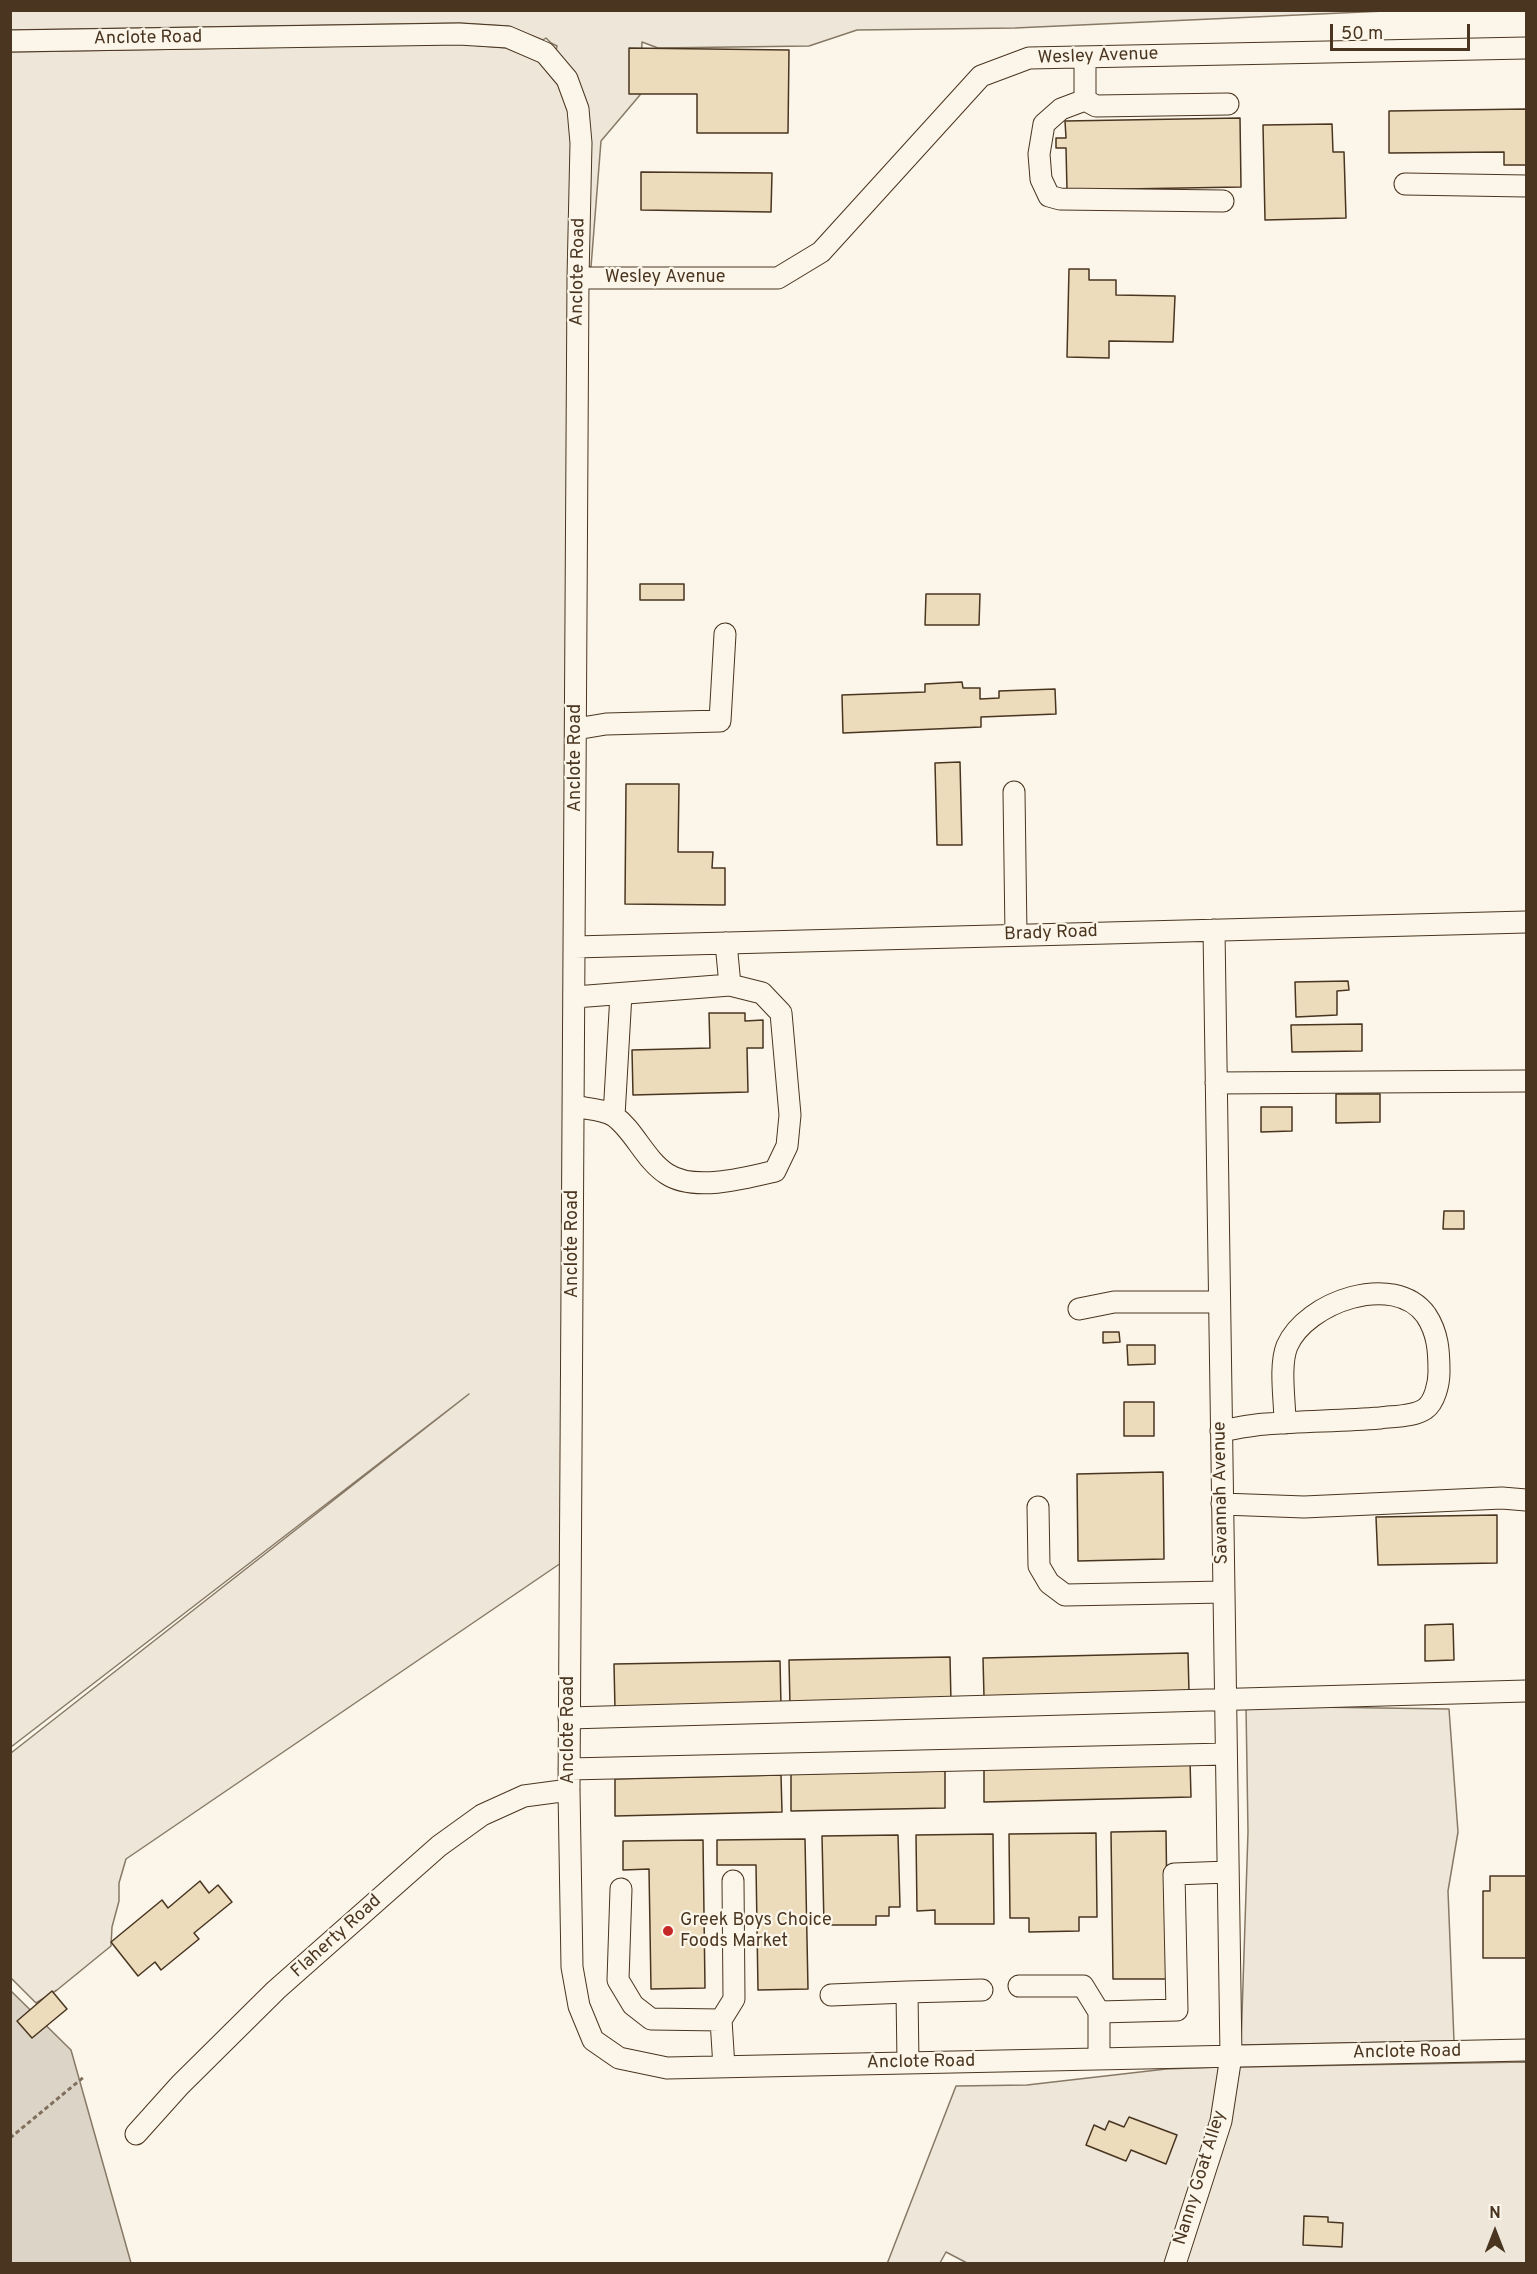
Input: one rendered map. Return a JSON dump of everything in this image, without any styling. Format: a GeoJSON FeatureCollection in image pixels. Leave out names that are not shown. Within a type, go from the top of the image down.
{"type":"FeatureCollection","features":[{"type":"Feature","properties":{"kind":"street","name":"Anclote Road"},"geometry":{"type":"LineString","coordinates":[[10,41],[459,34],[508,37],[545,53],[567,79],[578,109],[581,142],[578,278],[576,947],[569,1780],[572,1967],[579,2006],[593,2040],[619,2058],[666,2068],[1527,2050]]}},
{"type":"Feature","properties":{"kind":"street","name":"Wesley Avenue"},"geometry":{"type":"LineString","coordinates":[[578,278],[778,278],[821,252],[981,76],[1029,58],[1527,48]]}},
{"type":"Feature","properties":{"kind":"street"},"geometry":{"type":"LineString","coordinates":[[1085,57],[1085,100]]}},
{"type":"Feature","properties":{"kind":"street"},"geometry":{"type":"LineString","coordinates":[[1223,201],[1060,199],[1049,196],[1041,179],[1039,154],[1044,124],[1061,109],[1085,100],[1096,106],[1111,107],[1228,104]]}},
{"type":"Feature","properties":{"kind":"street"},"geometry":{"type":"LineString","coordinates":[[1405,184],[1527,186]]}},
{"type":"Feature","properties":{"kind":"street"},"geometry":{"type":"LineString","coordinates":[[576,729],[606,724],[720,721],[725,634]]}},
{"type":"Feature","properties":{"kind":"street"},"geometry":{"type":"LineString","coordinates":[[1014,792],[1016,935]]}},
{"type":"Feature","properties":{"kind":"street","name":"Brady Road"},"geometry":{"type":"LineString","coordinates":[[576,947],[1527,921]]}},
{"type":"Feature","properties":{"kind":"street","name":"Savannah Avenue"},"geometry":{"type":"LineString","coordinates":[[1214,930],[1231,2056]]}},
{"type":"Feature","properties":{"kind":"street"},"geometry":{"type":"LineString","coordinates":[[726,943],[729,986]]}},
{"type":"Feature","properties":{"kind":"street"},"geometry":{"type":"LineString","coordinates":[[574,1106],[614,1116],[649,1157],[668,1175],[692,1182],[735,1180],[775,1171],[787,1146],[790,1115],[781,1013],[762,993],[729,986],[575,997]]}},
{"type":"Feature","properties":{"kind":"street"},"geometry":{"type":"LineString","coordinates":[[614,1116],[621,994]]}},
{"type":"Feature","properties":{"kind":"street"},"geometry":{"type":"LineString","coordinates":[[1216,1083],[1527,1081]]}},
{"type":"Feature","properties":{"kind":"street"},"geometry":{"type":"LineString","coordinates":[[1221,1431],[1265,1424],[1332,1422],[1404,1415],[1425,1409],[1432,1400],[1439,1382],[1439,1355],[1436,1333],[1424,1313],[1398,1295],[1373,1294],[1331,1305],[1312,1316],[1287,1346],[1284,1359],[1285,1423]]}},
{"type":"Feature","properties":{"kind":"street"},"geometry":{"type":"LineString","coordinates":[[1079,1309],[1114,1302],[1219,1302]]}},
{"type":"Feature","properties":{"kind":"street"},"geometry":{"type":"LineString","coordinates":[[1222,1504],[1304,1507],[1502,1498],[1527,1500]]}},
{"type":"Feature","properties":{"kind":"street"},"geometry":{"type":"LineString","coordinates":[[1038,1507],[1039,1566],[1049,1583],[1065,1595],[1224,1592]]}},
{"type":"Feature","properties":{"kind":"street"},"geometry":{"type":"LineString","coordinates":[[569,1718],[1527,1691]]}},
{"type":"Feature","properties":{"kind":"street","name":"Flaherty Road"},"geometry":{"type":"LineString","coordinates":[[136,2134],[180,2085],[276,1990],[439,1846],[482,1815],[524,1796],[569,1780],[1226,1754]]}},
{"type":"Feature","properties":{"kind":"street"},"geometry":{"type":"LineString","coordinates":[[1100,2012],[1177,2010],[1174,1874],[1228,1872]]}},
{"type":"Feature","properties":{"kind":"street"},"geometry":{"type":"LineString","coordinates":[[724,2067],[721,2020],[734,1999],[733,1881]]}},
{"type":"Feature","properties":{"kind":"street"},"geometry":{"type":"LineString","coordinates":[[621,1889],[618,1980],[633,2005],[651,2019],[721,2020]]}},
{"type":"Feature","properties":{"kind":"street"},"geometry":{"type":"LineString","coordinates":[[1019,1986],[1083,1986],[1100,2012],[1100,2059]]}},
{"type":"Feature","properties":{"kind":"street"},"geometry":{"type":"LineString","coordinates":[[831,1995],[982,1990]]}},
{"type":"Feature","properties":{"kind":"street"},"geometry":{"type":"LineString","coordinates":[[907,1992],[908,2063]]}},
{"type":"Feature","properties":{"kind":"street","name":"Nanny Goat Alley"},"geometry":{"type":"LineString","coordinates":[[1175,2264],[1221,2121],[1231,2056]]}},
{"type":"Feature","properties":{"kind":"path"},"geometry":{"type":"LineString","coordinates":[[10,2138],[85,2076]]}},
{"type":"Feature","properties":{"kind":"shaded area"},"geometry":{"type":"Polygon","coordinates":[[[10,11],[1385,11],[1015,28],[857,30],[809,46],[658,48],[642,42],[640,95],[601,141],[591,267],[588,267],[590,143],[556,50],[557,46],[546,38],[543,40],[508,26],[459,23],[11,30],[10,11]]]}},
{"type":"Feature","properties":{"kind":"shaded area"},"geometry":{"type":"Polygon","coordinates":[[[459,44],[506,48],[539,62],[558,85],[569,112],[571,143],[561,1563],[126,1859],[119,1883],[119,1901],[112,1927],[111,1946],[57,1990],[36,2003],[11,1978],[11,1753],[469,1394],[11,1747],[11,52],[459,44]]]}},
{"type":"Feature","properties":{"kind":"shaded area"},"geometry":{"type":"Polygon","coordinates":[[[1246,1706],[1449,1709],[1458,1832],[1448,1891],[1454,2041],[1241,2045],[1248,1832],[1246,1706]]]}},
{"type":"Feature","properties":{"kind":"shaded area"},"geometry":{"type":"Polygon","coordinates":[[[10,1990],[71,2050],[131,2263],[11,2263],[10,1990]]]}},
{"type":"Feature","properties":{"kind":"shaded area"},"geometry":{"type":"Polygon","coordinates":[[[1526,2062],[1526,2263],[1185,2264],[1239,2067],[1526,2062]]]}},
{"type":"Feature","properties":{"kind":"shaded area"},"geometry":{"type":"Polygon","coordinates":[[[1219,2067],[1212,2118],[1165,2263],[967,2263],[946,2252],[940,2263],[887,2264],[956,2086],[1027,2085],[1166,2069],[1219,2067]]]}},
{"type":"Feature","properties":{"kind":"building"},"geometry":{"type":"Polygon","coordinates":[[[629,48],[789,50],[788,133],[697,133],[697,94],[629,94],[629,48]]]}},
{"type":"Feature","properties":{"kind":"building"},"geometry":{"type":"Polygon","coordinates":[[[1526,109],[1526,165],[1504,165],[1504,152],[1389,153],[1389,111],[1526,109]]]}},
{"type":"Feature","properties":{"kind":"building"},"geometry":{"type":"Polygon","coordinates":[[[1240,118],[1241,187],[1067,190],[1066,148],[1056,148],[1056,138],[1066,138],[1065,121],[1240,118]]]}},
{"type":"Feature","properties":{"kind":"building"},"geometry":{"type":"Polygon","coordinates":[[[1332,124],[1333,152],[1344,152],[1346,218],[1265,220],[1263,125],[1332,124]]]}},
{"type":"Feature","properties":{"kind":"building"},"geometry":{"type":"Polygon","coordinates":[[[641,172],[772,173],[771,212],[641,210],[641,172]]]}},
{"type":"Feature","properties":{"kind":"building"},"geometry":{"type":"Polygon","coordinates":[[[1069,269],[1089,269],[1089,280],[1116,280],[1116,295],[1175,296],[1173,342],[1109,341],[1109,358],[1067,357],[1069,269]]]}},
{"type":"Feature","properties":{"kind":"building"},"geometry":{"type":"Polygon","coordinates":[[[640,584],[684,584],[684,600],[640,600],[640,584]]]}},
{"type":"Feature","properties":{"kind":"building"},"geometry":{"type":"Polygon","coordinates":[[[926,594],[980,594],[979,625],[925,625],[926,594]]]}},
{"type":"Feature","properties":{"kind":"building"},"geometry":{"type":"Polygon","coordinates":[[[962,682],[963,688],[980,688],[980,699],[999,698],[999,691],[1055,689],[1056,714],[981,717],[981,727],[843,733],[842,695],[925,692],[925,684],[962,682]]]}},
{"type":"Feature","properties":{"kind":"building"},"geometry":{"type":"Polygon","coordinates":[[[960,762],[962,845],[937,845],[935,763],[960,762]]]}},
{"type":"Feature","properties":{"kind":"building"},"geometry":{"type":"Polygon","coordinates":[[[626,784],[679,784],[678,852],[713,852],[712,868],[725,868],[725,905],[625,904],[626,784]]]}},
{"type":"Feature","properties":{"kind":"building"},"geometry":{"type":"Polygon","coordinates":[[[1348,981],[1349,990],[1337,991],[1337,1015],[1296,1017],[1295,982],[1348,981]]]}},
{"type":"Feature","properties":{"kind":"building"},"geometry":{"type":"Polygon","coordinates":[[[709,1013],[745,1013],[745,1021],[763,1020],[763,1048],[747,1048],[748,1092],[633,1095],[632,1050],[710,1048],[709,1013]]]}},
{"type":"Feature","properties":{"kind":"building"},"geometry":{"type":"Polygon","coordinates":[[[1362,1024],[1362,1051],[1292,1052],[1291,1025],[1362,1024]]]}},
{"type":"Feature","properties":{"kind":"building"},"geometry":{"type":"Polygon","coordinates":[[[1336,1094],[1380,1094],[1380,1122],[1336,1123],[1336,1094]]]}},
{"type":"Feature","properties":{"kind":"building"},"geometry":{"type":"Polygon","coordinates":[[[1261,1107],[1292,1107],[1292,1131],[1261,1132],[1261,1107]]]}},
{"type":"Feature","properties":{"kind":"building"},"geometry":{"type":"Polygon","coordinates":[[[1444,1211],[1464,1211],[1464,1229],[1443,1229],[1444,1211]]]}},
{"type":"Feature","properties":{"kind":"building"},"geometry":{"type":"Polygon","coordinates":[[[1103,1332],[1119,1332],[1120,1342],[1103,1343],[1103,1332]]]}},
{"type":"Feature","properties":{"kind":"building"},"geometry":{"type":"Polygon","coordinates":[[[1127,1345],[1155,1345],[1155,1364],[1128,1365],[1127,1345]]]}},
{"type":"Feature","properties":{"kind":"building"},"geometry":{"type":"Polygon","coordinates":[[[1124,1402],[1154,1402],[1154,1436],[1124,1436],[1124,1402]]]}},
{"type":"Feature","properties":{"kind":"building"},"geometry":{"type":"Polygon","coordinates":[[[1163,1472],[1164,1559],[1078,1561],[1077,1474],[1163,1472]]]}},
{"type":"Feature","properties":{"kind":"building"},"geometry":{"type":"Polygon","coordinates":[[[1497,1515],[1497,1563],[1378,1565],[1376,1517],[1497,1515]]]}},
{"type":"Feature","properties":{"kind":"building"},"geometry":{"type":"Polygon","coordinates":[[[1453,1624],[1454,1660],[1425,1661],[1425,1625],[1453,1624]]]}},
{"type":"Feature","properties":{"kind":"building"},"geometry":{"type":"Polygon","coordinates":[[[1188,1653],[1189,1692],[984,1697],[983,1658],[1188,1653]]]}},
{"type":"Feature","properties":{"kind":"building"},"geometry":{"type":"Polygon","coordinates":[[[950,1657],[951,1703],[790,1706],[789,1660],[950,1657]]]}},
{"type":"Feature","properties":{"kind":"building"},"geometry":{"type":"Polygon","coordinates":[[[780,1661],[781,1707],[615,1710],[614,1664],[780,1661]]]}},
{"type":"Feature","properties":{"kind":"building"},"geometry":{"type":"Polygon","coordinates":[[[1190,1761],[1191,1797],[984,1802],[984,1765],[1190,1761]]]}},
{"type":"Feature","properties":{"kind":"building"},"geometry":{"type":"Polygon","coordinates":[[[945,1771],[945,1808],[791,1811],[791,1774],[945,1771]]]}},
{"type":"Feature","properties":{"kind":"building"},"geometry":{"type":"Polygon","coordinates":[[[781,1775],[782,1812],[615,1816],[615,1779],[781,1775]]]}},
{"type":"Feature","properties":{"kind":"building"},"geometry":{"type":"Polygon","coordinates":[[[1166,1831],[1168,1979],[1113,1979],[1111,1832],[1166,1831]]]}},
{"type":"Feature","properties":{"kind":"building"},"geometry":{"type":"Polygon","coordinates":[[[1096,1833],[1097,1917],[1079,1917],[1079,1931],[1029,1932],[1029,1918],[1010,1918],[1009,1834],[1096,1833]]]}},
{"type":"Feature","properties":{"kind":"building"},"geometry":{"type":"Polygon","coordinates":[[[993,1834],[994,1924],[935,1924],[935,1910],[917,1911],[916,1835],[993,1834]]]}},
{"type":"Feature","properties":{"kind":"building"},"geometry":{"type":"Polygon","coordinates":[[[898,1835],[900,1907],[889,1907],[889,1916],[876,1916],[876,1925],[824,1925],[822,1836],[898,1835]]]}},
{"type":"Feature","properties":{"kind":"building"},"geometry":{"type":"Polygon","coordinates":[[[805,1839],[808,1989],[758,1990],[756,1865],[717,1865],[717,1840],[805,1839]]]}},
{"type":"Feature","properties":{"kind":"building"},"geometry":{"type":"Polygon","coordinates":[[[703,1840],[705,1988],[651,1989],[649,1869],[623,1870],[623,1841],[703,1840]]]}},
{"type":"Feature","properties":{"kind":"building"},"geometry":{"type":"Polygon","coordinates":[[[1490,1876],[1526,1876],[1526,1958],[1483,1958],[1483,1891],[1490,1891],[1490,1876]]]}},
{"type":"Feature","properties":{"kind":"building"},"geometry":{"type":"Polygon","coordinates":[[[200,1881],[209,1893],[218,1885],[232,1902],[194,1933],[199,1939],[161,1970],[155,1962],[138,1976],[111,1942],[162,1900],[168,1908],[200,1881]]]}},
{"type":"Feature","properties":{"kind":"building"},"geometry":{"type":"Polygon","coordinates":[[[52,1991],[67,2009],[32,2038],[17,2021],[52,1991]]]}},
{"type":"Feature","properties":{"kind":"building"},"geometry":{"type":"Polygon","coordinates":[[[1129,2117],[1177,2135],[1166,2164],[1131,2150],[1126,2161],[1086,2145],[1094,2125],[1105,2130],[1109,2121],[1124,2127],[1129,2117]]]}},
{"type":"Feature","properties":{"kind":"building"},"geometry":{"type":"Polygon","coordinates":[[[1304,2216],[1328,2217],[1328,2222],[1343,2223],[1342,2247],[1303,2245],[1304,2216]]]}},
{"type":"Feature","properties":{"kind":"place","name":"Greek Boys Choice Foods Market"},"geometry":{"type":"Point","coordinates":[668,1931]}}]}
